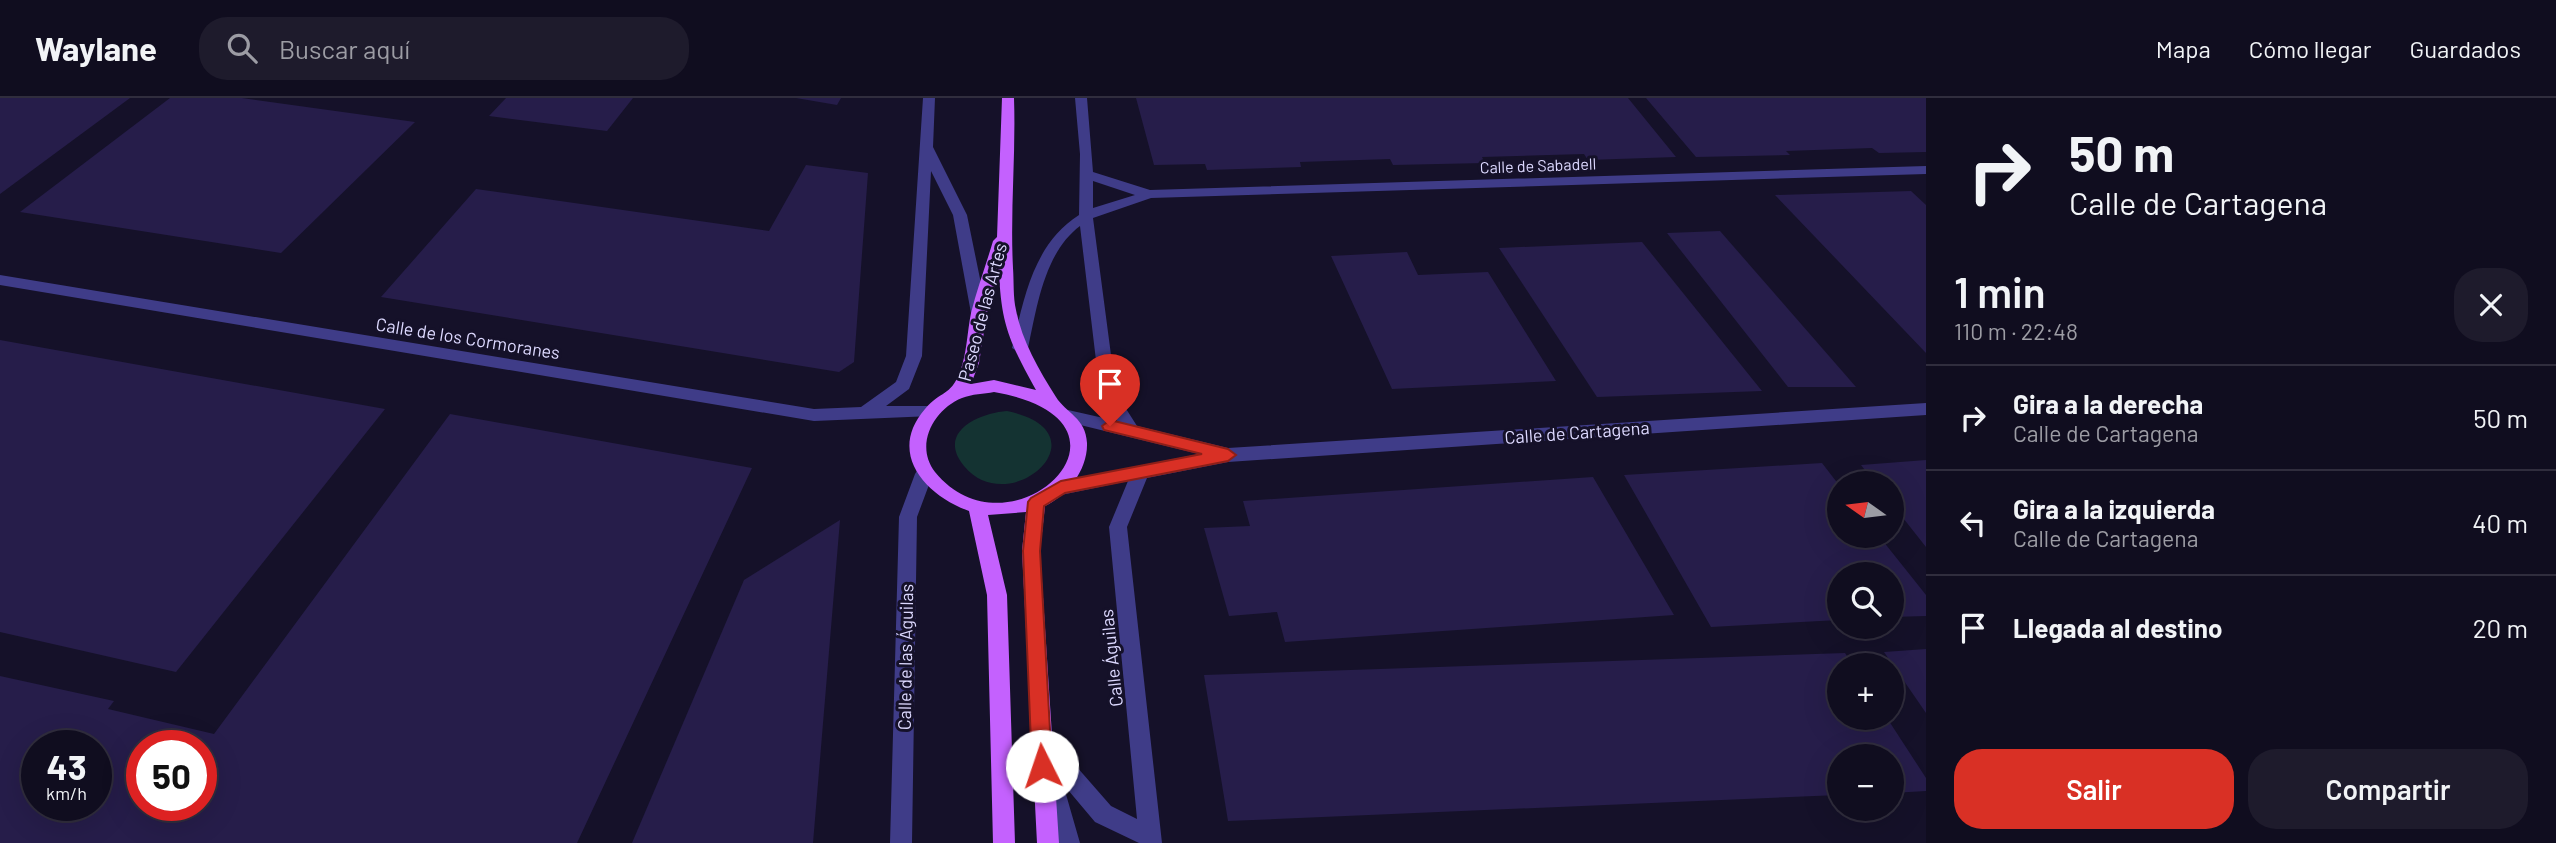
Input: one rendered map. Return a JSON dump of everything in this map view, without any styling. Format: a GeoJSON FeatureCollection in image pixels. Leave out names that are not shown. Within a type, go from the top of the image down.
{"type":"FeatureCollection","features":[{"type":"Feature","properties":{"kind":"main road"},"geometry":{"type":"LineString","coordinates":[[1004,228],[1009,140],[1008,98]]}},
{"type":"Feature","properties":{"kind":"main road","name":"Paseo de las Artes"},"geometry":{"type":"LineString","coordinates":[[960,392],[971,363],[979,313],[1004,228]]}},
{"type":"Feature","properties":{"kind":"main road","name":"Paseo de las Artes"},"geometry":{"type":"LineString","coordinates":[[1004,228],[1008,310],[1020,348],[1050,401]]}},
{"type":"Feature","properties":{"kind":"main road"},"geometry":{"type":"LineString","coordinates":[[994,386],[1021,389],[1050,401],[1068,416],[1078,437],[1077,466],[1061,488],[1036,502],[1011,509],[977,507],[948,496],[924,474],[916,452],[919,430],[932,410],[960,392],[994,386]]}},
{"type":"Feature","properties":{"kind":"main road"},"geometry":{"type":"LineString","coordinates":[[1036,502],[1031,551],[1048,843]]}},
{"type":"Feature","properties":{"kind":"main road"},"geometry":{"type":"LineString","coordinates":[[977,507],[997,595],[1004,843]]}},
{"type":"Feature","properties":{"kind":"street"},"geometry":{"type":"LineString","coordinates":[[866,412],[903,385],[914,356],[929,98]]}},
{"type":"Feature","properties":{"kind":"street"},"geometry":{"type":"LineString","coordinates":[[1081,98],[1086,216],[1108,394],[1131,430]]}},
{"type":"Feature","properties":{"kind":"street"},"geometry":{"type":"LineString","coordinates":[[926,147],[960,215],[979,313]]}},
{"type":"Feature","properties":{"kind":"street","name":"Calle de Sabadell"},"geometry":{"type":"LineString","coordinates":[[1086,174],[1150,194],[1926,170]]}},
{"type":"Feature","properties":{"kind":"street","name":"Calle de Sabadell"},"geometry":{"type":"LineString","coordinates":[[1086,216],[1150,194]]}},
{"type":"Feature","properties":{"kind":"street"},"geometry":{"type":"LineString","coordinates":[[1020,348],[1034,289],[1055,243],[1086,216]]}},
{"type":"Feature","properties":{"kind":"street","name":"Calle de los Cormoranes"},"geometry":{"type":"LineString","coordinates":[[0,280],[814,415],[932,410]]}},
{"type":"Feature","properties":{"kind":"street","name":"Calle de Cartagena"},"geometry":{"type":"LineString","coordinates":[[1061,488],[1228,455],[1926,409]]}},
{"type":"Feature","properties":{"kind":"street","name":"Calle de Cartagena"},"geometry":{"type":"LineString","coordinates":[[1068,416],[1228,455]]}},
{"type":"Feature","properties":{"kind":"street","name":"Calle Águilas"},"geometry":{"type":"LineString","coordinates":[[1141,472],[1118,527],[1151,840]]}},
{"type":"Feature","properties":{"kind":"street","name":"Calle de las Águilas"},"geometry":{"type":"LineString","coordinates":[[901,843],[908,516],[924,474]]}},
{"type":"Feature","properties":{"kind":"street"},"geometry":{"type":"LineString","coordinates":[[1040,741],[1103,814],[1151,840]]}},
{"type":"Feature","properties":{"kind":"street"},"geometry":{"type":"LineString","coordinates":[[1040,741],[1069,843]]}},
{"type":"Feature","properties":{"kind":"green space"},"geometry":{"type":"Polygon","coordinates":[[[1007,411],[1036,422],[1050,436],[1050,452],[1041,467],[1025,479],[1004,484],[983,481],[964,466],[957,454],[955,443],[958,434],[974,420],[1007,411]]]}},
{"type":"Feature","properties":{"kind":"building"},"geometry":{"type":"Polygon","coordinates":[[[0,98],[130,98],[0,194],[0,98]]]}},
{"type":"Feature","properties":{"kind":"building"},"geometry":{"type":"Polygon","coordinates":[[[170,98],[242,98],[415,122],[281,253],[20,212],[170,98]]]}},
{"type":"Feature","properties":{"kind":"building"},"geometry":{"type":"Polygon","coordinates":[[[506,98],[633,98],[607,131],[489,116],[506,98]]]}},
{"type":"Feature","properties":{"kind":"building"},"geometry":{"type":"Polygon","coordinates":[[[796,98],[841,98],[837,105],[796,98]]]}},
{"type":"Feature","properties":{"kind":"building"},"geometry":{"type":"Polygon","coordinates":[[[1136,98],[1628,98],[1676,157],[1588,160],[1584,154],[1482,157],[1485,163],[1393,165],[1390,159],[1300,162],[1301,167],[1207,170],[1205,164],[1154,165],[1136,98]]]}},
{"type":"Feature","properties":{"kind":"building"},"geometry":{"type":"Polygon","coordinates":[[[1646,98],[1926,98],[1926,152],[1879,153],[1872,148],[1786,151],[1790,155],[1696,157],[1646,98]]]}},
{"type":"Feature","properties":{"kind":"building"},"geometry":{"type":"Polygon","coordinates":[[[806,165],[868,173],[854,362],[839,372],[381,297],[476,189],[769,231],[806,165]]]}},
{"type":"Feature","properties":{"kind":"building"},"geometry":{"type":"Polygon","coordinates":[[[1911,191],[1926,205],[1926,353],[1775,195],[1911,191]]]}},
{"type":"Feature","properties":{"kind":"building"},"geometry":{"type":"Polygon","coordinates":[[[1720,231],[1856,387],[1788,387],[1667,233],[1720,231]]]}},
{"type":"Feature","properties":{"kind":"building"},"geometry":{"type":"Polygon","coordinates":[[[1642,242],[1762,391],[1597,397],[1499,248],[1642,242]]]}},
{"type":"Feature","properties":{"kind":"building"},"geometry":{"type":"Polygon","coordinates":[[[1407,252],[1418,275],[1488,272],[1556,381],[1392,389],[1331,256],[1407,252]]]}},
{"type":"Feature","properties":{"kind":"building"},"geometry":{"type":"Polygon","coordinates":[[[0,340],[385,409],[176,672],[0,632],[0,340]]]}},
{"type":"Feature","properties":{"kind":"building"},"geometry":{"type":"Polygon","coordinates":[[[450,414],[752,468],[577,843],[0,843],[0,676],[114,701],[108,709],[197,730],[126,730],[126,821],[217,821],[217,730],[450,414]]]}},
{"type":"Feature","properties":{"kind":"building"},"geometry":{"type":"Polygon","coordinates":[[[1926,460],[1926,547],[1904,519],[1904,471],[1866,471],[1861,465],[1926,460]]]}},
{"type":"Feature","properties":{"kind":"building"},"geometry":{"type":"Polygon","coordinates":[[[1822,463],[1828,471],[1827,548],[1889,548],[1900,562],[1827,562],[1827,621],[1711,627],[1624,475],[1822,463]]]}},
{"type":"Feature","properties":{"kind":"building"},"geometry":{"type":"Polygon","coordinates":[[[1593,477],[1674,615],[1285,642],[1277,612],[1229,616],[1204,528],[1250,526],[1243,501],[1593,477]]]}},
{"type":"Feature","properties":{"kind":"building"},"geometry":{"type":"Polygon","coordinates":[[[840,520],[813,843],[632,843],[744,580],[840,520]]]}},
{"type":"Feature","properties":{"kind":"building"},"geometry":{"type":"Polygon","coordinates":[[[1904,567],[1926,595],[1926,616],[1904,617],[1904,567]]]}},
{"type":"Feature","properties":{"kind":"building"},"geometry":{"type":"Polygon","coordinates":[[[1926,649],[1926,713],[1904,681],[1904,653],[1884,652],[1926,649]]]}},
{"type":"Feature","properties":{"kind":"building"},"geometry":{"type":"Polygon","coordinates":[[[1827,654],[1827,730],[1895,730],[1904,744],[1827,744],[1827,796],[1228,821],[1204,675],[1827,654]]]}},
{"type":"Feature","properties":{"kind":"building"},"geometry":{"type":"Polygon","coordinates":[[[1904,744],[1926,778],[1926,791],[1904,792],[1904,744]]]}},
{"type":"Feature","properties":{"kind":"route"},"geometry":{"type":"LineString","coordinates":[[1042,766],[1031,551],[1036,502],[1061,488],[1228,455],[1110,426]]}}]}
